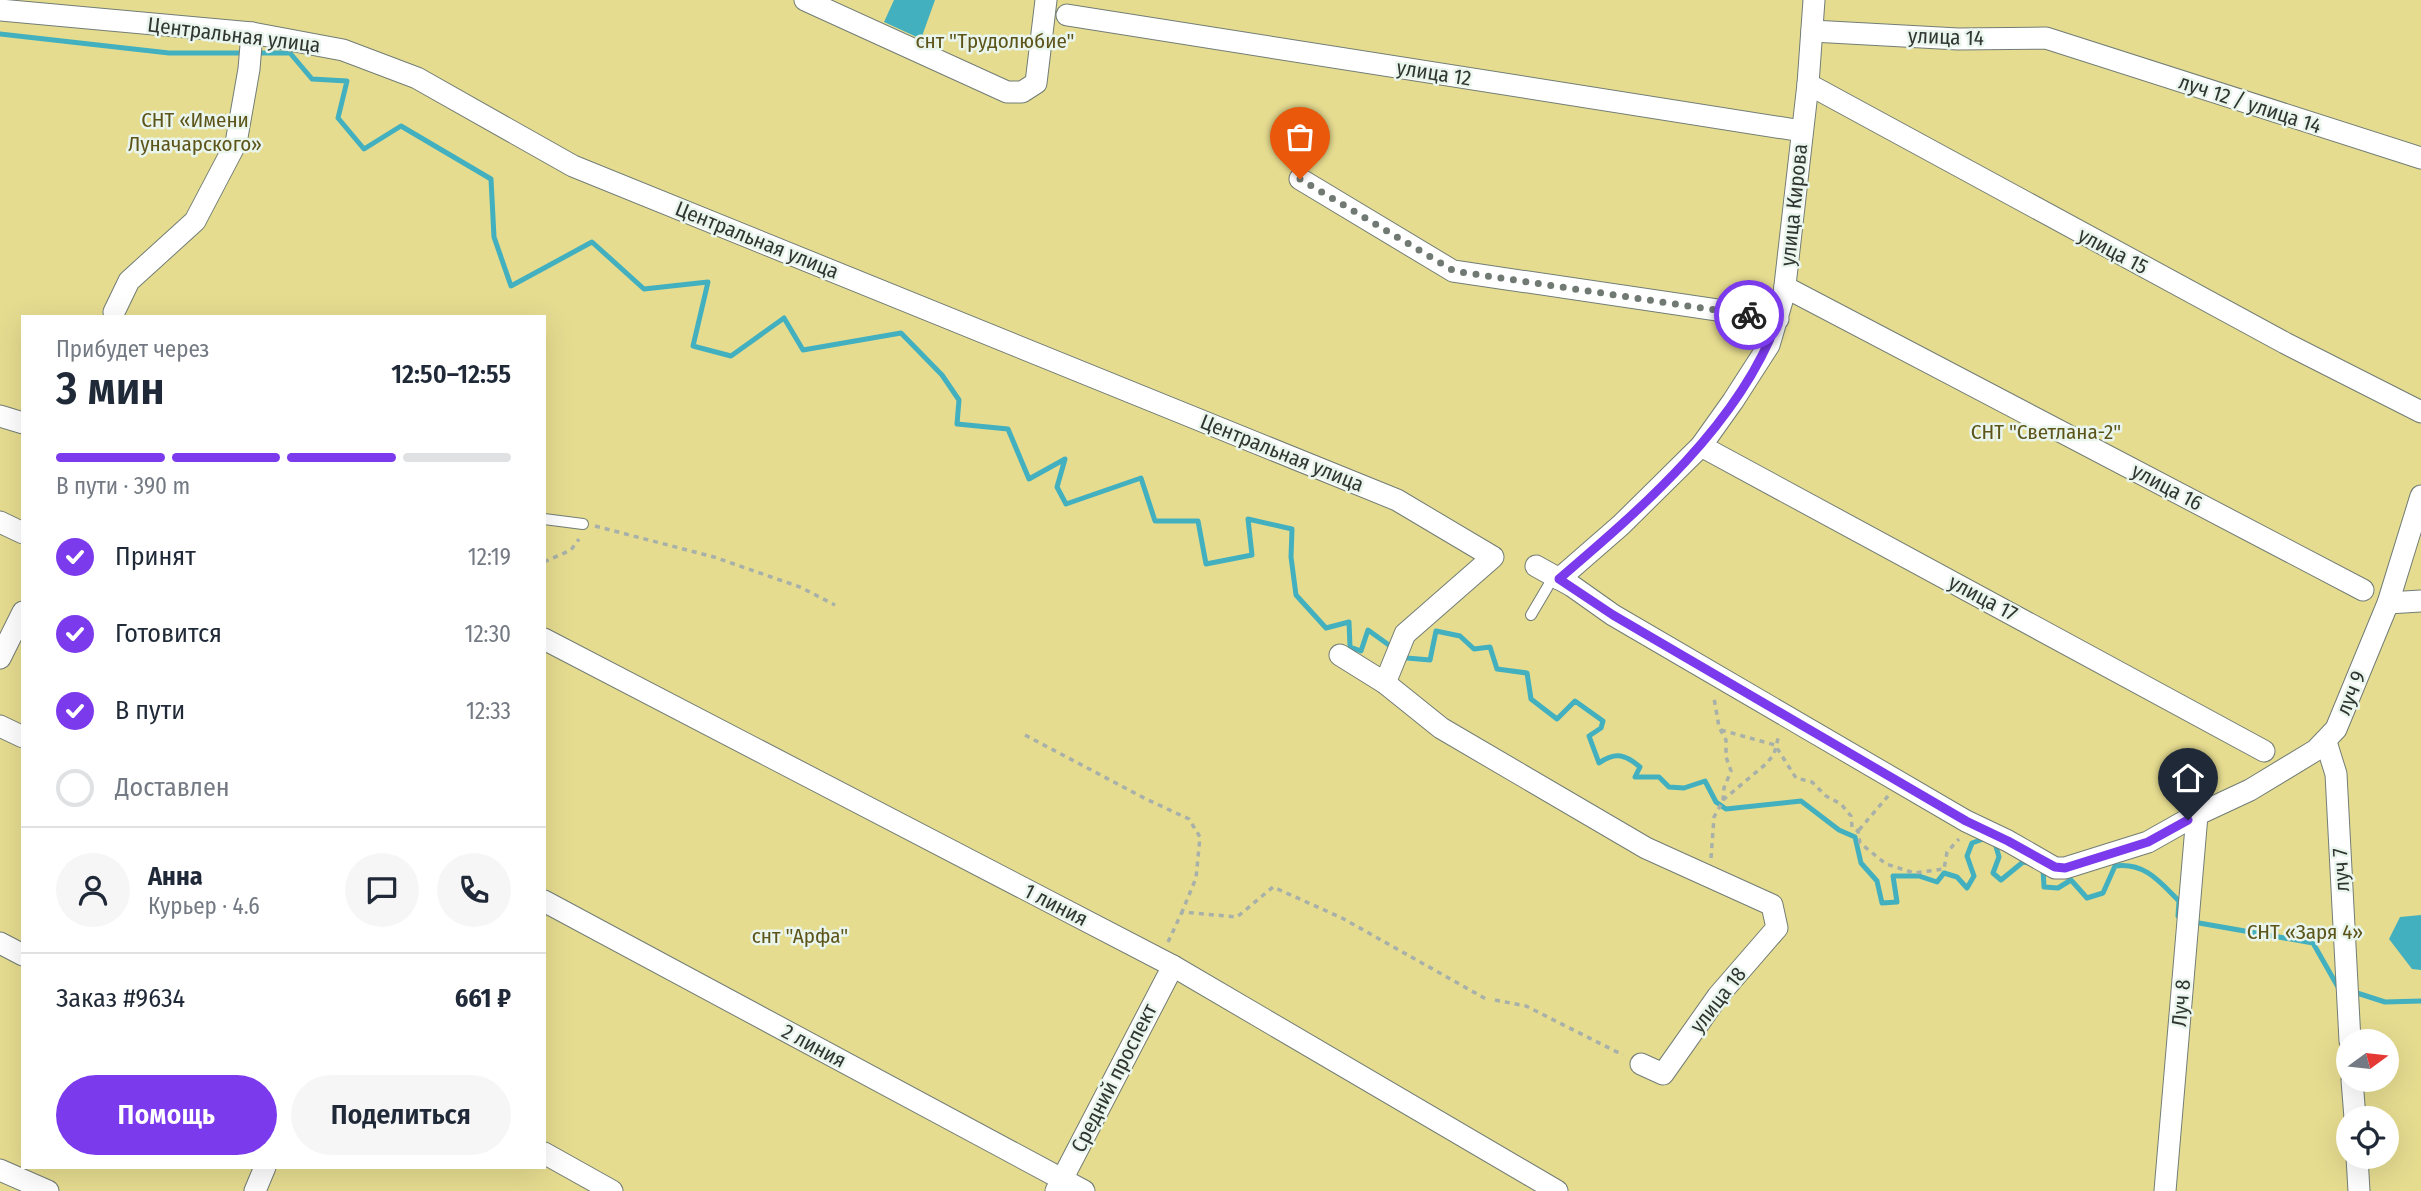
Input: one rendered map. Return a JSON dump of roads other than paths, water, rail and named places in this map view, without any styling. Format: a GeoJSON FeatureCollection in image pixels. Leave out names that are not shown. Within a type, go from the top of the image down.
{"type":"FeatureCollection","features":[{"type":"Feature","properties":{"kind":"street"},"geometry":{"type":"LineString","coordinates":[[804,0],[1007,92],[1022,92],[1036,83],[1046,0]]}},
{"type":"Feature","properties":{"kind":"street","name":"улица Кирова"},"geometry":{"type":"LineString","coordinates":[[1550,574],[1621,525],[1701,446],[1734,401],[1769,345],[1785,287],[1808,84],[1814,0]]}},
{"type":"Feature","properties":{"kind":"street","name":"Центральная улица"},"geometry":{"type":"LineString","coordinates":[[0,10],[252,33],[343,50],[417,78],[573,166],[1397,500],[1493,557],[1405,634],[1385,683]]}},
{"type":"Feature","properties":{"kind":"street","name":"улица 12"},"geometry":{"type":"LineString","coordinates":[[1067,15],[1802,131]]}},
{"type":"Feature","properties":{"kind":"street","name":"улица 14"},"geometry":{"type":"LineString","coordinates":[[1812,31],[1958,39],[2046,38],[2078,49]]}},
{"type":"Feature","properties":{"kind":"street"},"geometry":{"type":"LineString","coordinates":[[119,314],[129,281],[195,221],[236,143],[252,33]]}},
{"type":"Feature","properties":{"kind":"street","name":"луч 12 / улица 14"},"geometry":{"type":"LineString","coordinates":[[2078,49],[2421,158]]}},
{"type":"Feature","properties":{"kind":"street","name":"улица 15"},"geometry":{"type":"LineString","coordinates":[[1808,84],[2285,343],[2421,412]]}},
{"type":"Feature","properties":{"kind":"street"},"geometry":{"type":"LineString","coordinates":[[1300,179],[1454,271],[1778,319]]}},
{"type":"Feature","properties":{"kind":"street","name":"улица 16"},"geometry":{"type":"LineString","coordinates":[[1785,287],[2363,590]]}},
{"type":"Feature","properties":{"kind":"street"},"geometry":{"type":"LineString","coordinates":[[0,416],[21,422]]}},
{"type":"Feature","properties":{"kind":"street","name":"улица 17"},"geometry":{"type":"LineString","coordinates":[[1701,446],[2264,751]]}},
{"type":"Feature","properties":{"kind":"street","name":"луч 9"},"geometry":{"type":"LineString","coordinates":[[2192,817],[2250,790],[2326,742],[2336,729],[2388,603],[2421,496]]}},
{"type":"Feature","properties":{"kind":"street"},"geometry":{"type":"LineString","coordinates":[[0,522],[21,532]]}},
{"type":"Feature","properties":{"kind":"street"},"geometry":{"type":"LineString","coordinates":[[1550,574],[1613,615],[1788,718],[1971,824],[2055,867],[2065,868],[2148,842],[2192,817]]}},
{"type":"Feature","properties":{"kind":"street"},"geometry":{"type":"LineString","coordinates":[[2388,603],[2421,601]]}},
{"type":"Feature","properties":{"kind":"street"},"geometry":{"type":"LineString","coordinates":[[0,658],[21,616]]}},
{"type":"Feature","properties":{"kind":"street","name":"1 линия"},"geometry":{"type":"LineString","coordinates":[[546,640],[1166,962],[1557,1191]]}},
{"type":"Feature","properties":{"kind":"street"},"geometry":{"type":"LineString","coordinates":[[1339,656],[1385,683]]}},
{"type":"Feature","properties":{"kind":"street","name":"улица 18"},"geometry":{"type":"LineString","coordinates":[[1385,683],[1453,734],[1646,848],[1772,905],[1777,928],[1718,996],[1663,1074],[1641,1064]]}},
{"type":"Feature","properties":{"kind":"street"},"geometry":{"type":"LineString","coordinates":[[0,726],[21,736]]}},
{"type":"Feature","properties":{"kind":"street","name":"луч 7"},"geometry":{"type":"LineString","coordinates":[[2326,742],[2336,774],[2349,1029]]}},
{"type":"Feature","properties":{"kind":"street","name":"Луч 8"},"geometry":{"type":"LineString","coordinates":[[2165,1191],[2192,817]]}},
{"type":"Feature","properties":{"kind":"street","name":"2 линия"},"geometry":{"type":"LineString","coordinates":[[546,902],[1059,1185],[1084,1191]]}},
{"type":"Feature","properties":{"kind":"street"},"geometry":{"type":"LineString","coordinates":[[0,943],[21,954]]}},
{"type":"Feature","properties":{"kind":"street","name":"Средний проспект"},"geometry":{"type":"LineString","coordinates":[[1059,1185],[1166,962]]}},
{"type":"Feature","properties":{"kind":"street"},"geometry":{"type":"LineString","coordinates":[[546,1154],[612,1191]]}},
{"type":"Feature","properties":{"kind":"street"},"geometry":{"type":"LineString","coordinates":[[255,1191],[264,1169]]}},
{"type":"Feature","properties":{"kind":"street"},"geometry":{"type":"LineString","coordinates":[[2357,1169],[2358,1191]]}},
{"type":"Feature","properties":{"kind":"street"},"geometry":{"type":"LineString","coordinates":[[0,1170],[48,1191]]}},
{"type":"Feature","properties":{"kind":"lane"},"geometry":{"type":"LineString","coordinates":[[546,519],[583,524]]}},
{"type":"Feature","properties":{"kind":"lane"},"geometry":{"type":"LineString","coordinates":[[1531,615],[1550,574]]}},
{"type":"Feature","properties":{"kind":"water"},"geometry":{"type":"Polygon","coordinates":[[[894,0],[935,0],[921,39],[884,22],[894,0]]]}},
{"type":"Feature","properties":{"kind":"water"},"geometry":{"type":"Polygon","coordinates":[[[2421,915],[2421,970],[2412,969],[2389,939],[2400,917],[2421,915]]]}},
{"type":"Feature","properties":{"kind":"waterway"},"geometry":{"type":"LineString","coordinates":[[0,34],[169,53],[245,53]]}},
{"type":"Feature","properties":{"kind":"waterway"},"geometry":{"type":"LineString","coordinates":[[255,53],[290,53],[312,79],[347,81],[338,118],[364,149],[401,126],[491,179],[494,237],[511,286],[592,242],[644,289],[708,282],[693,346],[731,356],[784,318],[803,350],[901,333],[942,375],[959,400],[957,424],[1008,429],[1029,479],[1065,459],[1057,487],[1066,504],[1141,478],[1155,521],[1198,521],[1206,564],[1252,555],[1248,519],[1292,529],[1291,557],[1296,595],[1326,628],[1349,622],[1350,647],[1361,651],[1368,630],[1393,648]]}},
{"type":"Feature","properties":{"kind":"waterway"},"geometry":{"type":"LineString","coordinates":[[1407,658],[1430,660],[1436,631],[1460,636],[1474,649],[1490,647],[1497,669],[1527,673],[1531,699],[1557,719],[1575,701],[1603,721],[1601,728],[1589,736],[1599,763],[1611,757],[1625,757],[1640,767],[1635,777],[1659,777],[1669,787],[1684,788],[1705,781],[1716,802],[1726,809],[1801,801],[1839,830],[1855,837],[1861,863],[1877,881],[1882,903],[1897,902],[1893,876],[1919,876],[1937,882],[1944,873],[1957,877],[1967,888],[1974,876],[1967,856],[1972,843],[1986,838],[1995,843],[1999,857],[1993,873],[2001,880],[2023,862],[2029,863]]}},
{"type":"Feature","properties":{"kind":"waterway"},"geometry":{"type":"LineString","coordinates":[[2043,869],[2044,887],[2058,888],[2071,880],[2087,898],[2103,893],[2115,866],[2135,867],[2151,875],[2179,901],[2178,916]]}},
{"type":"Feature","properties":{"kind":"waterway"},"geometry":{"type":"LineString","coordinates":[[2199,923],[2313,943],[2338,987]]}},
{"type":"Feature","properties":{"kind":"waterway"},"geometry":{"type":"LineString","coordinates":[[2357,993],[2385,1002],[2421,1001]]}},
{"type":"Feature","properties":{"kind":"park label","name":"снт \"Трудолюбие\""},"geometry":{"type":"Point","coordinates":[995,41]}},
{"type":"Feature","properties":{"kind":"park label","name":"СНТ «Имени Луначарского»"},"geometry":{"type":"Point","coordinates":[195,132]}},
{"type":"Feature","properties":{"kind":"park label","name":"СНТ \"Светлана-2\""},"geometry":{"type":"Point","coordinates":[2046,432]}},
{"type":"Feature","properties":{"kind":"park label","name":"СНТ «Заря 4»"},"geometry":{"type":"Point","coordinates":[2305,932]}},
{"type":"Feature","properties":{"kind":"park label","name":"снт \"Арфа\""},"geometry":{"type":"Point","coordinates":[800,936]}}]}
